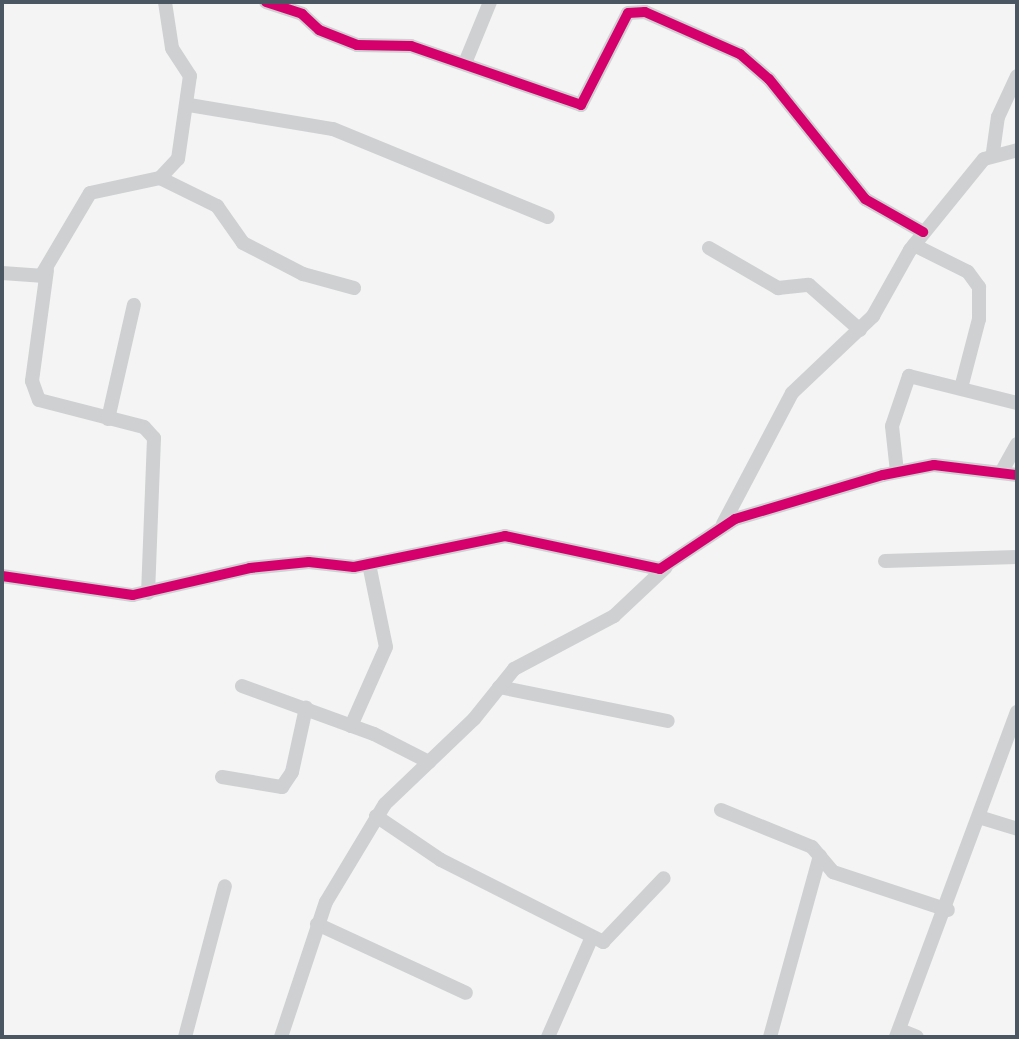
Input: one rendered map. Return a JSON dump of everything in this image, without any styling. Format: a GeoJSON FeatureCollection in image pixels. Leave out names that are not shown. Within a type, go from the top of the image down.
{"type":"FeatureCollection","features":[{"type":"Feature","properties":{"kind":"street"},"geometry":{"type":"LineString","coordinates":[[159,178],[184,145],[190,76],[172,48],[165,2]]}},
{"type":"Feature","properties":{"kind":"street"},"geometry":{"type":"LineString","coordinates":[[266,2],[302,14],[319,30],[357,45],[411,46],[581,105],[635,9],[740,54],[769,79],[865,199],[923,232]]}},
{"type":"Feature","properties":{"kind":"street"},"geometry":{"type":"LineString","coordinates":[[465,64],[490,2]]}},
{"type":"Feature","properties":{"kind":"street"},"geometry":{"type":"LineString","coordinates":[[723,524],[778,412],[860,330],[923,232],[993,152],[998,117],[1017,76]]}},
{"type":"Feature","properties":{"kind":"street"},"geometry":{"type":"LineString","coordinates":[[189,105],[333,129],[548,217]]}},
{"type":"Feature","properties":{"kind":"street"},"geometry":{"type":"LineString","coordinates":[[993,152],[1017,150]]}},
{"type":"Feature","properties":{"kind":"street"},"geometry":{"type":"LineString","coordinates":[[149,593],[155,446],[144,427],[46,405],[34,391],[47,270],[90,193],[159,178],[217,206],[232,235],[243,243],[303,274],[354,288]]}},
{"type":"Feature","properties":{"kind":"street"},"geometry":{"type":"LineString","coordinates":[[914,245],[968,272],[978,287],[977,328],[961,388]]}},
{"type":"Feature","properties":{"kind":"street"},"geometry":{"type":"LineString","coordinates":[[709,248],[778,288],[808,285],[860,330]]}},
{"type":"Feature","properties":{"kind":"street"},"geometry":{"type":"LineString","coordinates":[[2,274],[32,278],[47,270]]}},
{"type":"Feature","properties":{"kind":"street"},"geometry":{"type":"LineString","coordinates":[[108,419],[134,305]]}},
{"type":"Feature","properties":{"kind":"street"},"geometry":{"type":"LineString","coordinates":[[897,472],[892,426],[906,379],[961,388],[1017,402]]}},
{"type":"Feature","properties":{"kind":"street"},"geometry":{"type":"LineString","coordinates":[[1002,471],[1017,444]]}},
{"type":"Feature","properties":{"kind":"street"},"geometry":{"type":"LineString","coordinates":[[281,1037],[317,924],[376,816],[499,687],[532,657],[614,616],[666,567],[723,524],[897,472],[934,465],[1002,471],[1017,475]]}},
{"type":"Feature","properties":{"kind":"street"},"geometry":{"type":"LineString","coordinates":[[2,576],[100,594],[149,593],[250,568],[323,564],[348,568],[505,536],[666,567]]}},
{"type":"Feature","properties":{"kind":"street"},"geometry":{"type":"LineString","coordinates":[[885,561],[1017,557]]}},
{"type":"Feature","properties":{"kind":"street"},"geometry":{"type":"LineString","coordinates":[[351,726],[386,647],[369,564]]}},
{"type":"Feature","properties":{"kind":"street"},"geometry":{"type":"LineString","coordinates":[[242,686],[351,726],[429,762]]}},
{"type":"Feature","properties":{"kind":"street"},"geometry":{"type":"LineString","coordinates":[[499,687],[668,721]]}},
{"type":"Feature","properties":{"kind":"street"},"geometry":{"type":"LineString","coordinates":[[222,777],[282,787],[292,772],[306,708]]}},
{"type":"Feature","properties":{"kind":"street"},"geometry":{"type":"LineString","coordinates":[[917,1037],[898,1034],[982,818],[1017,712]]}},
{"type":"Feature","properties":{"kind":"street"},"geometry":{"type":"LineString","coordinates":[[721,810],[820,856],[833,872],[948,910]]}},
{"type":"Feature","properties":{"kind":"street"},"geometry":{"type":"LineString","coordinates":[[376,816],[441,860],[592,937],[609,941],[664,878]]}},
{"type":"Feature","properties":{"kind":"street"},"geometry":{"type":"LineString","coordinates":[[982,818],[1017,829]]}},
{"type":"Feature","properties":{"kind":"street"},"geometry":{"type":"LineString","coordinates":[[770,1037],[820,856]]}},
{"type":"Feature","properties":{"kind":"street"},"geometry":{"type":"LineString","coordinates":[[185,1037],[225,886]]}},
{"type":"Feature","properties":{"kind":"street"},"geometry":{"type":"LineString","coordinates":[[317,924],[466,993]]}},
{"type":"Feature","properties":{"kind":"street"},"geometry":{"type":"LineString","coordinates":[[548,1037],[592,937]]}},
{"type":"Feature","properties":{"kind":"cycle path"},"geometry":{"type":"LineString","coordinates":[[266,2],[302,14],[319,30],[357,45],[411,46],[581,105],[628,13],[645,12],[740,54],[769,79],[865,199],[923,232]]}},
{"type":"Feature","properties":{"kind":"cycle path"},"geometry":{"type":"LineString","coordinates":[[2,576],[133,595],[250,568],[309,562],[354,567],[505,536],[660,569],[735,519],[883,475],[934,465],[1017,475]]}}]}
